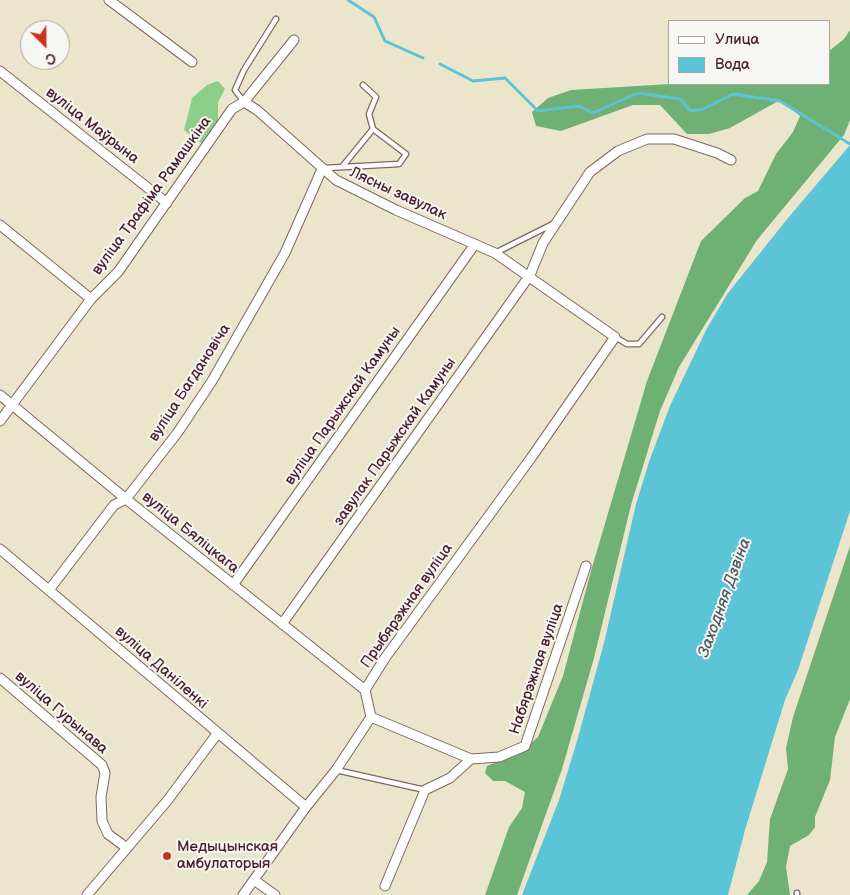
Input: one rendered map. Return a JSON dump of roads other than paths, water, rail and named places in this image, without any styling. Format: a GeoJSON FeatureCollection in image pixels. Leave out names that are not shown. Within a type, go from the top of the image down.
{"type":"FeatureCollection","features":[{"type":"Feature","properties":{"kind":"street"},"geometry":{"type":"LineString","coordinates":[[109,0],[192,62]]}},
{"type":"Feature","properties":{"kind":"street","name":"вуліца Трафіма Рамашкіна"},"geometry":{"type":"LineString","coordinates":[[0,421],[91,300],[118,272],[232,109],[244,102],[294,40]]}},
{"type":"Feature","properties":{"kind":"street","name":"вуліца Маўрына"},"geometry":{"type":"LineString","coordinates":[[0,71],[167,203]]}},
{"type":"Feature","properties":{"kind":"street","name":"Лясны завулак"},"geometry":{"type":"LineString","coordinates":[[244,102],[257,110],[336,180],[362,194],[495,253],[615,336]]}},
{"type":"Feature","properties":{"kind":"street"},"geometry":{"type":"LineString","coordinates":[[530,276],[543,243],[590,172],[618,151],[647,140],[674,139],[717,153],[731,160]]}},
{"type":"Feature","properties":{"kind":"street","name":"вуліца Багдановіча"},"geometry":{"type":"LineString","coordinates":[[49,590],[114,505],[126,499],[178,432],[212,381],[285,253],[322,169]]}},
{"type":"Feature","properties":{"kind":"street"},"geometry":{"type":"LineString","coordinates":[[0,225],[91,300]]}},
{"type":"Feature","properties":{"kind":"street","name":"вуліца Парыжскай Камуны"},"geometry":{"type":"LineString","coordinates":[[232,585],[475,244]]}},
{"type":"Feature","properties":{"kind":"street","name":"завулак Парыжскай Камуны"},"geometry":{"type":"LineString","coordinates":[[282,624],[530,276]]}},
{"type":"Feature","properties":{"kind":"street","name":"Прыбярэжная вуліца"},"geometry":{"type":"LineString","coordinates":[[371,717],[365,690],[385,658],[531,458],[615,336]]}},
{"type":"Feature","properties":{"kind":"street","name":"вуліца Бяліцкага"},"geometry":{"type":"LineString","coordinates":[[0,394],[232,585],[365,690]]}},
{"type":"Feature","properties":{"kind":"street","name":"вуліца Даніленкі"},"geometry":{"type":"LineString","coordinates":[[0,549],[216,734],[306,807]]}},
{"type":"Feature","properties":{"kind":"street","name":"Набярэжная вуліца"},"geometry":{"type":"LineString","coordinates":[[471,760],[499,757],[525,746],[586,566]]}},
{"type":"Feature","properties":{"kind":"street","name":"вуліца Гурынава"},"geometry":{"type":"LineString","coordinates":[[0,678],[102,765],[105,772],[102,821],[108,834],[127,848]]}},
{"type":"Feature","properties":{"kind":"street"},"geometry":{"type":"LineString","coordinates":[[243,895],[306,807],[336,770],[371,717],[471,760],[450,778],[424,790],[385,886]]}},
{"type":"Feature","properties":{"kind":"street"},"geometry":{"type":"LineString","coordinates":[[86,895],[167,801],[216,734]]}},
{"type":"Feature","properties":{"kind":"street"},"geometry":{"type":"LineString","coordinates":[[254,880],[276,895]]}},
{"type":"Feature","properties":{"kind":"lane"},"geometry":{"type":"LineString","coordinates":[[244,102],[235,90],[244,70],[276,19]]}},
{"type":"Feature","properties":{"kind":"lane"},"geometry":{"type":"LineString","coordinates":[[322,169],[399,164],[406,154],[373,129],[369,114],[376,97],[363,85]]}},
{"type":"Feature","properties":{"kind":"lane"},"geometry":{"type":"LineString","coordinates":[[342,167],[373,129]]}},
{"type":"Feature","properties":{"kind":"lane"},"geometry":{"type":"LineString","coordinates":[[495,253],[556,222]]}},
{"type":"Feature","properties":{"kind":"lane"},"geometry":{"type":"LineString","coordinates":[[615,336],[627,344],[640,344],[662,317]]}},
{"type":"Feature","properties":{"kind":"lane"},"geometry":{"type":"LineString","coordinates":[[336,770],[424,790]]}},
{"type":"Feature","properties":{"kind":"water","name":"Заходняя Дзвіна"},"geometry":{"type":"Polygon","coordinates":[[[850,145],[850,511],[798,670],[785,700],[745,830],[728,895],[522,895],[559,800],[577,741],[604,643],[636,504],[650,459],[670,406],[706,330],[728,293],[850,145]]]}},
{"type":"Feature","properties":{"kind":"waterway"},"geometry":{"type":"LineString","coordinates":[[348,0],[374,17],[385,41],[423,58]]}},
{"type":"Feature","properties":{"kind":"waterway"},"geometry":{"type":"LineString","coordinates":[[440,64],[473,81],[505,78],[538,111],[579,106],[593,113],[638,93],[680,99],[691,111],[703,109],[733,94],[780,101],[850,144]]}},
{"type":"Feature","properties":{"kind":"place","name":"Медыцынская амбулаторыя"},"geometry":{"type":"Point","coordinates":[167,856]}}]}
